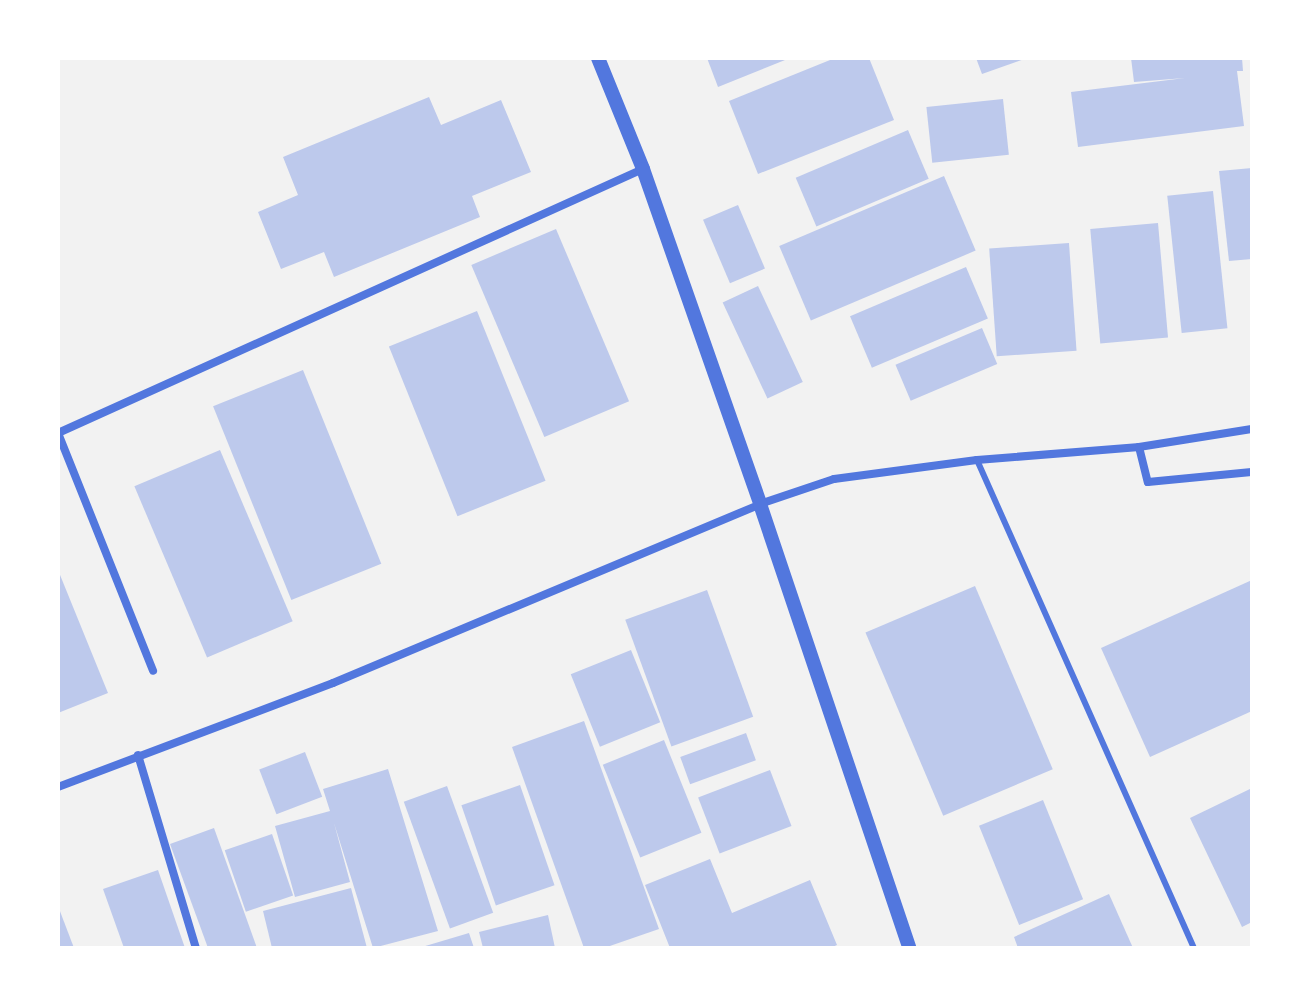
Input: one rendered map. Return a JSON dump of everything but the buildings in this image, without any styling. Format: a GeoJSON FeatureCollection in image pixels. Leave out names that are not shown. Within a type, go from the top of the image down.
{"type":"FeatureCollection","features":[{"type":"Feature","properties":{"kind":"street"},"geometry":{"type":"LineString","coordinates":[[598,58],[643,169],[760,504],[909,948]]}},
{"type":"Feature","properties":{"kind":"street"},"geometry":{"type":"LineString","coordinates":[[153,671],[58,433],[643,169]]}},
{"type":"Feature","properties":{"kind":"street"},"geometry":{"type":"LineString","coordinates":[[58,787],[333,683],[760,504],[860,473],[1139,447],[1252,429]]}},
{"type":"Feature","properties":{"kind":"street"},"geometry":{"type":"LineString","coordinates":[[1139,447],[1148,482],[1252,472]]}},
{"type":"Feature","properties":{"kind":"street"},"geometry":{"type":"LineString","coordinates":[[138,755],[196,948]]}},
{"type":"Feature","properties":{"kind":"lane"},"geometry":{"type":"LineString","coordinates":[[977,460],[1194,948]]}}]}
